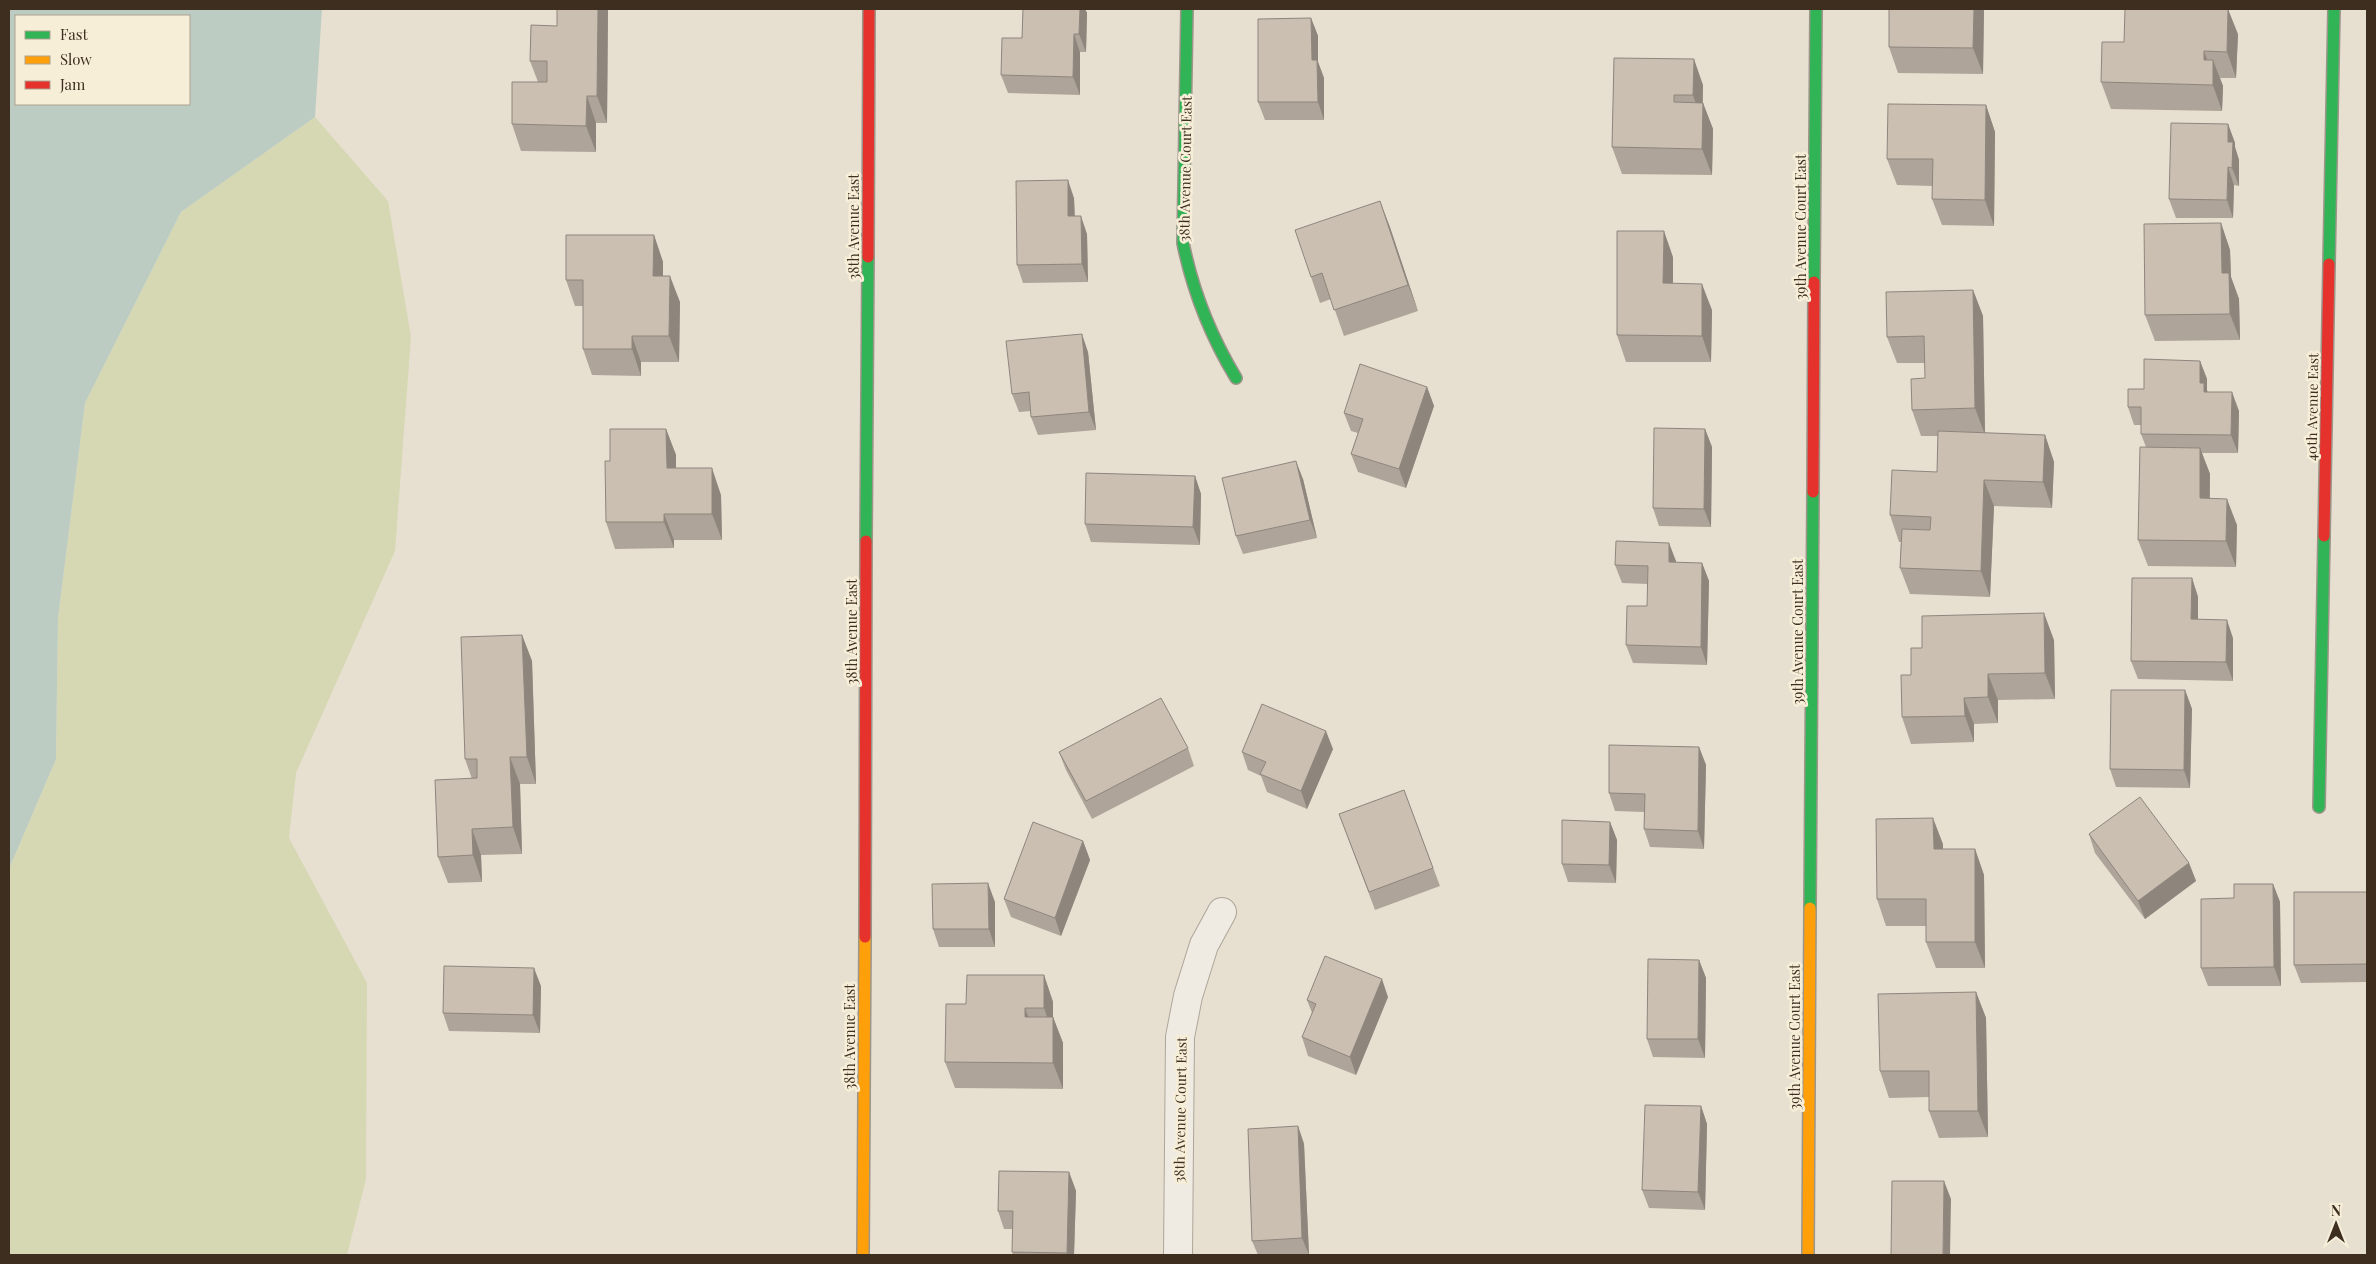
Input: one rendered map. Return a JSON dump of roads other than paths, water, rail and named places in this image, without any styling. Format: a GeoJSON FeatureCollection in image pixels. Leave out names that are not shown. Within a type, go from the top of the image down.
{"type":"FeatureCollection","features":[{"type":"Feature","properties":{"kind":"street","name":"38th Avenue East"},"geometry":{"type":"LineString","coordinates":[[863,1255],[869,9]]}},
{"type":"Feature","properties":{"kind":"street","name":"38th Avenue Court East"},"geometry":{"type":"LineString","coordinates":[[1187,9],[1183,243],[1190,280],[1199,306],[1220,353],[1236,378]]}},
{"type":"Feature","properties":{"kind":"street","name":"39th Avenue Court East"},"geometry":{"type":"LineString","coordinates":[[1808,1255],[1816,9]]}},
{"type":"Feature","properties":{"kind":"street","name":"40th Avenue East"},"geometry":{"type":"LineString","coordinates":[[2319,807],[2334,9]]}},
{"type":"Feature","properties":{"kind":"street","name":"38th Avenue Court East"},"geometry":{"type":"LineString","coordinates":[[1178,1255],[1180,1037],[1188,996],[1204,945],[1222,912]]}}]}
